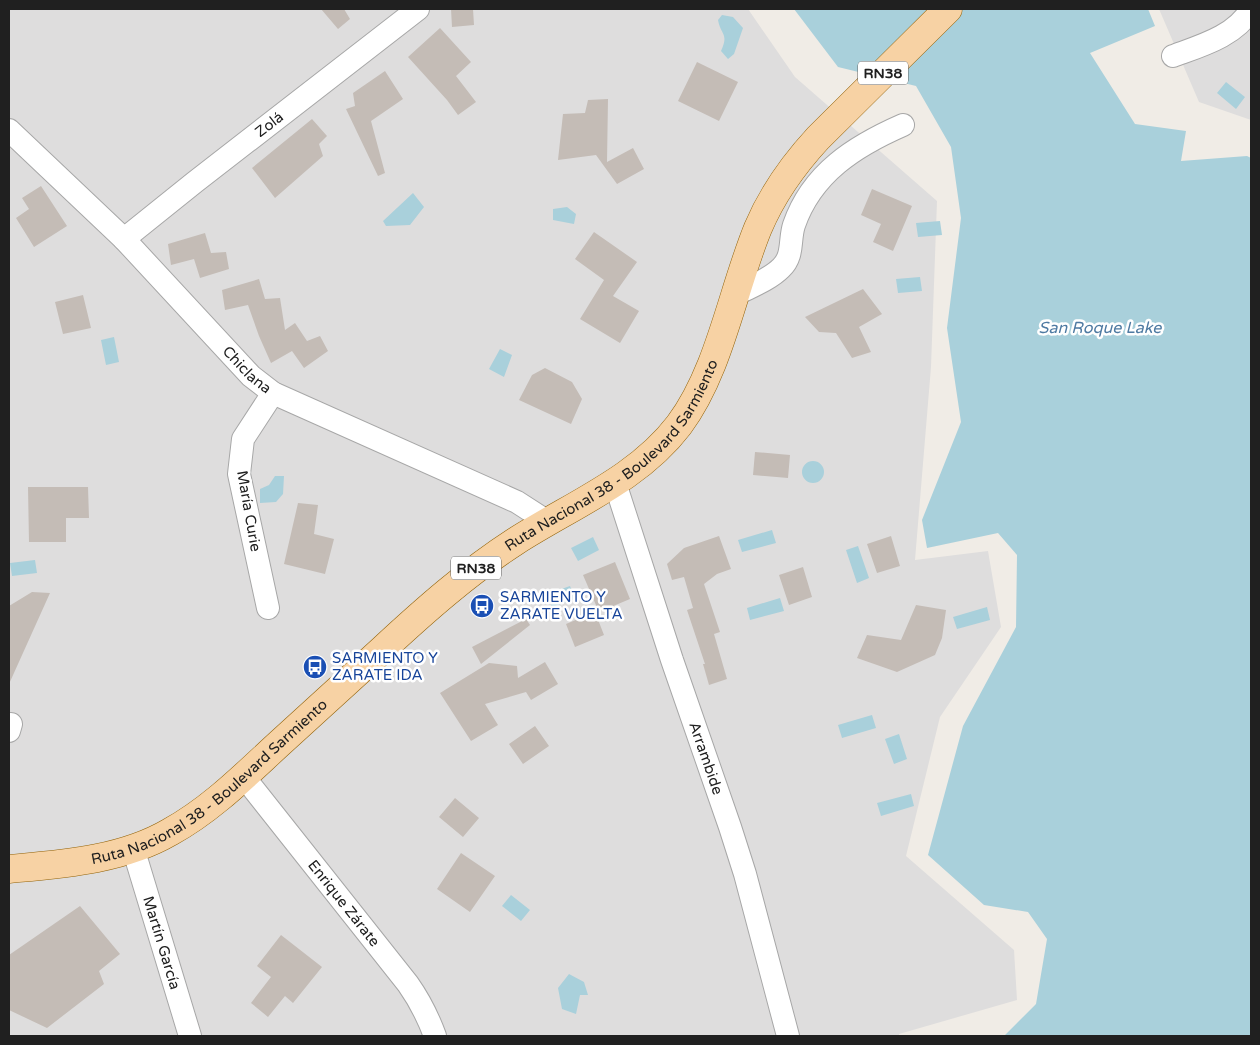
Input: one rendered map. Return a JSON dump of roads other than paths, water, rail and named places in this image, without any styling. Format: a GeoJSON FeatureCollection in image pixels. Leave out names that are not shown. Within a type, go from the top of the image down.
{"type":"FeatureCollection","features":[{"type":"Feature","properties":{"kind":"main road","name":"Ruta Nacional 38 - Boulevard Sarmiento"},"geometry":{"type":"LineString","coordinates":[[9,869],[99,857],[134,848],[168,834],[199,814],[244,777],[452,587],[496,554],[615,482],[663,444],[692,406],[710,367],[759,226],[770,204],[792,169],[818,138],[948,9]]}},
{"type":"Feature","properties":{"kind":"street"},"geometry":{"type":"LineString","coordinates":[[1173,56],[1206,44],[1231,30],[1251,9]]}},
{"type":"Feature","properties":{"kind":"street","name":"Zolá"},"geometry":{"type":"LineString","coordinates":[[124,239],[416,10]]}},
{"type":"Feature","properties":{"kind":"street"},"geometry":{"type":"LineString","coordinates":[[735,295],[770,276],[782,267],[790,254],[793,226],[818,180],[845,157],[866,143],[903,125]]}},
{"type":"Feature","properties":{"kind":"street","name":"Chiclana"},"geometry":{"type":"LineString","coordinates":[[9,130],[124,239],[251,376],[273,393],[517,502],[548,522]]}},
{"type":"Feature","properties":{"kind":"street","name":"María Curie"},"geometry":{"type":"LineString","coordinates":[[268,608],[239,474],[243,439],[273,393]]}},
{"type":"Feature","properties":{"kind":"street","name":"Arrambide"},"geometry":{"type":"LineString","coordinates":[[615,482],[672,660],[745,874],[788,1036]]}},
{"type":"Feature","properties":{"kind":"street","name":"Enrique Zárate"},"geometry":{"type":"LineString","coordinates":[[244,777],[408,984],[420,1001],[435,1036]]}},
{"type":"Feature","properties":{"kind":"street","name":"Martín García"},"geometry":{"type":"LineString","coordinates":[[134,848],[190,1036]]}},
{"type":"Feature","properties":{"kind":"water","name":"San Roque Lake"},"geometry":{"type":"Polygon","coordinates":[[[794,9],[1148,9],[1155,26],[1090,53],[1135,124],[1186,131],[1181,161],[1247,156],[1251,158],[1251,1036],[1004,1036],[1036,1004],[1047,939],[1028,912],[984,905],[928,855],[963,726],[1016,627],[1017,555],[998,533],[927,548],[922,520],[961,422],[947,328],[961,218],[951,147],[916,86],[838,67],[794,9]]]}},
{"type":"Feature","properties":{"kind":"water"},"geometry":{"type":"Polygon","coordinates":[[[722,15],[733,17],[743,28],[734,54],[728,59],[721,51],[724,38],[718,20],[722,15]]]}},
{"type":"Feature","properties":{"kind":"water"},"geometry":{"type":"Polygon","coordinates":[[[1226,82],[1245,97],[1236,109],[1217,93],[1226,82]]]}},
{"type":"Feature","properties":{"kind":"water"},"geometry":{"type":"Polygon","coordinates":[[[413,193],[424,207],[410,225],[386,226],[383,221],[413,193]]]}},
{"type":"Feature","properties":{"kind":"water"},"geometry":{"type":"Polygon","coordinates":[[[567,207],[576,214],[574,224],[553,220],[553,209],[567,207]]]}},
{"type":"Feature","properties":{"kind":"water"},"geometry":{"type":"Polygon","coordinates":[[[940,221],[942,235],[918,237],[916,223],[940,221]]]}},
{"type":"Feature","properties":{"kind":"water"},"geometry":{"type":"Polygon","coordinates":[[[920,277],[922,291],[898,293],[896,279],[920,277]]]}},
{"type":"Feature","properties":{"kind":"water"},"geometry":{"type":"Polygon","coordinates":[[[114,337],[119,362],[106,365],[101,340],[114,337]]]}},
{"type":"Feature","properties":{"kind":"water"},"geometry":{"type":"Polygon","coordinates":[[[500,349],[512,355],[504,377],[489,369],[500,349]]]}},
{"type":"Feature","properties":{"kind":"water"},"geometry":{"type":"Polygon","coordinates":[[[813,461],[821,464],[824,472],[821,480],[813,483],[805,480],[802,472],[805,464],[813,461]]]}},
{"type":"Feature","properties":{"kind":"water"},"geometry":{"type":"Polygon","coordinates":[[[275,476],[284,476],[283,494],[276,502],[260,503],[260,489],[269,485],[275,476]]]}},
{"type":"Feature","properties":{"kind":"water"},"geometry":{"type":"Polygon","coordinates":[[[772,530],[776,543],[742,552],[738,540],[772,530]]]}},
{"type":"Feature","properties":{"kind":"water"},"geometry":{"type":"Polygon","coordinates":[[[593,537],[599,550],[578,561],[571,548],[593,537]]]}},
{"type":"Feature","properties":{"kind":"water"},"geometry":{"type":"Polygon","coordinates":[[[858,546],[869,578],[857,583],[846,550],[858,546]]]}},
{"type":"Feature","properties":{"kind":"water"},"geometry":{"type":"Polygon","coordinates":[[[35,560],[37,573],[12,576],[10,563],[35,560]]]}},
{"type":"Feature","properties":{"kind":"water"},"geometry":{"type":"Polygon","coordinates":[[[570,586],[575,599],[552,607],[547,594],[570,586]]]}},
{"type":"Feature","properties":{"kind":"water"},"geometry":{"type":"Polygon","coordinates":[[[780,598],[784,611],[750,620],[747,608],[780,598]]]}},
{"type":"Feature","properties":{"kind":"water"},"geometry":{"type":"Polygon","coordinates":[[[987,607],[990,620],[957,629],[953,617],[987,607]]]}},
{"type":"Feature","properties":{"kind":"water"},"geometry":{"type":"Polygon","coordinates":[[[872,715],[876,728],[842,738],[838,725],[872,715]]]}},
{"type":"Feature","properties":{"kind":"water"},"geometry":{"type":"Polygon","coordinates":[[[899,734],[907,759],[894,764],[885,739],[899,734]]]}},
{"type":"Feature","properties":{"kind":"water"},"geometry":{"type":"Polygon","coordinates":[[[911,794],[914,806],[881,816],[877,803],[911,794]]]}},
{"type":"Feature","properties":{"kind":"water"},"geometry":{"type":"Polygon","coordinates":[[[511,895],[530,910],[521,921],[502,906],[511,895]]]}},
{"type":"Feature","properties":{"kind":"water"},"geometry":{"type":"Polygon","coordinates":[[[569,974],[584,982],[588,995],[580,995],[576,1014],[562,1009],[558,988],[569,974]]]}},
{"type":"Feature","properties":{"kind":"place","name":"SARMIENTO Y ZARATE VUELTA"},"geometry":{"type":"Point","coordinates":[482,606]}},
{"type":"Feature","properties":{"kind":"place","name":"SARMIENTO Y ZARATE IDA"},"geometry":{"type":"Point","coordinates":[315,667]}}]}
